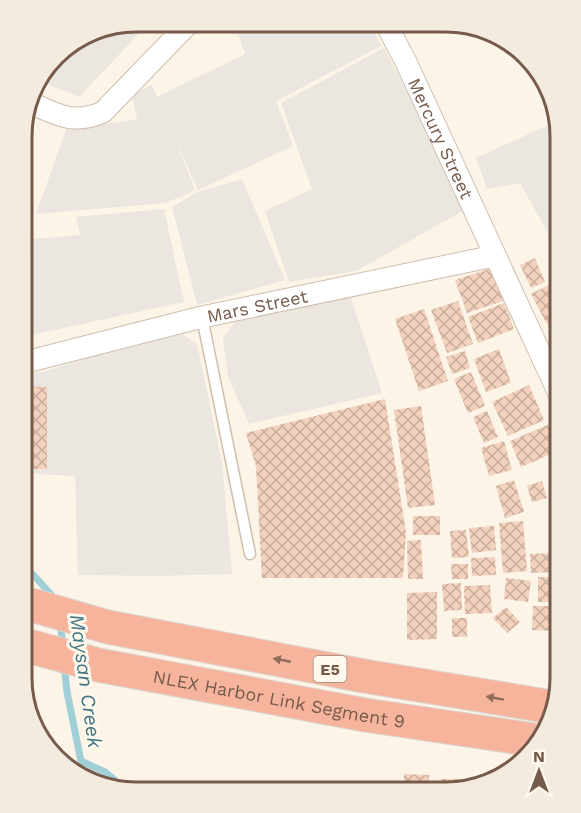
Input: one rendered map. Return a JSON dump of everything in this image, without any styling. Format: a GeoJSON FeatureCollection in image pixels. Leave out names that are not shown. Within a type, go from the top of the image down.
{"type":"FeatureCollection","features":[{"type":"Feature","properties":{"kind":"highway","name":"NLEX Harbor Link Segment 9"},"geometry":{"type":"LineString","coordinates":[[32,605],[108,627],[364,676],[546,706]]}},
{"type":"Feature","properties":{"kind":"highway","name":"NLEX Harbor Link Segment 9"},"geometry":{"type":"LineString","coordinates":[[32,647],[98,665],[365,715],[529,739]]}},
{"type":"Feature","properties":{"kind":"street"},"geometry":{"type":"LineString","coordinates":[[36,105],[73,119],[103,112],[180,32]]}},
{"type":"Feature","properties":{"kind":"street","name":"Mercury Street"},"geometry":{"type":"LineString","coordinates":[[390,32],[550,374]]}},
{"type":"Feature","properties":{"kind":"street","name":"Mars Street"},"geometry":{"type":"LineString","coordinates":[[32,360],[201,317],[494,256]]}},
{"type":"Feature","properties":{"kind":"lane"},"geometry":{"type":"LineString","coordinates":[[201,317],[250,554]]}},
{"type":"Feature","properties":{"kind":"shaded area"},"geometry":{"type":"Polygon","coordinates":[[[122,32],[140,32],[79,97],[46,83],[67,57],[83,45],[102,37],[122,32]]]}},
{"type":"Feature","properties":{"kind":"shaded area"},"geometry":{"type":"Polygon","coordinates":[[[238,32],[374,32],[381,46],[276,101],[293,146],[198,190],[175,139],[195,190],[166,203],[36,214],[66,130],[137,119],[132,94],[152,85],[157,97],[245,54],[238,32]]]}},
{"type":"Feature","properties":{"kind":"shaded area"},"geometry":{"type":"Polygon","coordinates":[[[384,48],[470,207],[356,271],[289,282],[265,211],[312,189],[281,103],[384,48]]]}},
{"type":"Feature","properties":{"kind":"shaded area"},"geometry":{"type":"Polygon","coordinates":[[[549,125],[550,236],[520,183],[487,189],[476,158],[549,125]]]}},
{"type":"Feature","properties":{"kind":"shaded area"},"geometry":{"type":"Polygon","coordinates":[[[242,179],[285,280],[197,305],[172,207],[197,192],[242,179]]]}},
{"type":"Feature","properties":{"kind":"shaded area"},"geometry":{"type":"Polygon","coordinates":[[[164,209],[184,302],[32,335],[32,239],[80,235],[76,217],[164,209]]]}},
{"type":"Feature","properties":{"kind":"shaded area"},"geometry":{"type":"Polygon","coordinates":[[[348,289],[382,393],[249,424],[228,377],[223,338],[240,315],[348,289]]]}},
{"type":"Feature","properties":{"kind":"shaded area"},"geometry":{"type":"Polygon","coordinates":[[[177,331],[197,344],[222,463],[232,574],[78,575],[75,476],[32,474],[32,372],[42,372],[177,331]]]}},
{"type":"Feature","properties":{"kind":"building"},"geometry":{"type":"Polygon","coordinates":[[[535,258],[545,282],[531,288],[520,265],[535,258]]]}},
{"type":"Feature","properties":{"kind":"building"},"geometry":{"type":"Polygon","coordinates":[[[492,268],[503,301],[467,313],[455,280],[492,268]]]}},
{"type":"Feature","properties":{"kind":"building"},"geometry":{"type":"Polygon","coordinates":[[[550,284],[550,329],[531,294],[550,284]]]}},
{"type":"Feature","properties":{"kind":"building"},"geometry":{"type":"Polygon","coordinates":[[[458,301],[473,344],[447,353],[431,310],[458,301]]]}},
{"type":"Feature","properties":{"kind":"building"},"geometry":{"type":"Polygon","coordinates":[[[504,303],[514,329],[478,343],[468,317],[504,303]]]}},
{"type":"Feature","properties":{"kind":"building"},"geometry":{"type":"Polygon","coordinates":[[[424,309],[448,381],[419,391],[395,319],[424,309]]]}},
{"type":"Feature","properties":{"kind":"building"},"geometry":{"type":"Polygon","coordinates":[[[499,349],[511,383],[486,392],[474,359],[499,349]]]}},
{"type":"Feature","properties":{"kind":"building"},"geometry":{"type":"Polygon","coordinates":[[[465,351],[470,368],[452,374],[446,357],[465,351]]]}},
{"type":"Feature","properties":{"kind":"building"},"geometry":{"type":"Polygon","coordinates":[[[471,372],[485,406],[468,413],[454,379],[471,372]]]}},
{"type":"Feature","properties":{"kind":"building"},"geometry":{"type":"Polygon","coordinates":[[[529,385],[544,420],[508,436],[492,402],[529,385]]]}},
{"type":"Feature","properties":{"kind":"building"},"geometry":{"type":"Polygon","coordinates":[[[32,386],[47,387],[47,469],[32,469],[32,386]]]}},
{"type":"Feature","properties":{"kind":"building"},"geometry":{"type":"Polygon","coordinates":[[[385,399],[406,532],[403,578],[262,578],[256,466],[246,433],[385,399]]]}},
{"type":"Feature","properties":{"kind":"building"},"geometry":{"type":"Polygon","coordinates":[[[421,406],[435,505],[408,508],[394,410],[421,406]]]}},
{"type":"Feature","properties":{"kind":"building"},"geometry":{"type":"Polygon","coordinates":[[[487,411],[498,437],[484,443],[473,417],[487,411]]]}},
{"type":"Feature","properties":{"kind":"building"},"geometry":{"type":"Polygon","coordinates":[[[549,424],[549,455],[521,467],[510,441],[549,424]]]}},
{"type":"Feature","properties":{"kind":"building"},"geometry":{"type":"Polygon","coordinates":[[[504,441],[512,470],[489,476],[481,448],[504,441]]]}},
{"type":"Feature","properties":{"kind":"building"},"geometry":{"type":"Polygon","coordinates":[[[514,480],[524,512],[505,518],[496,486],[514,480]]]}},
{"type":"Feature","properties":{"kind":"building"},"geometry":{"type":"Polygon","coordinates":[[[542,481],[547,498],[532,502],[527,486],[542,481]]]}},
{"type":"Feature","properties":{"kind":"building"},"geometry":{"type":"Polygon","coordinates":[[[413,516],[440,516],[440,535],[413,535],[413,516]]]}},
{"type":"Feature","properties":{"kind":"building"},"geometry":{"type":"Polygon","coordinates":[[[523,521],[527,571],[503,573],[499,523],[523,521]]]}},
{"type":"Feature","properties":{"kind":"building"},"geometry":{"type":"Polygon","coordinates":[[[494,526],[496,550],[472,553],[469,528],[494,526]]]}},
{"type":"Feature","properties":{"kind":"building"},"geometry":{"type":"Polygon","coordinates":[[[466,530],[469,557],[452,558],[450,531],[466,530]]]}},
{"type":"Feature","properties":{"kind":"building"},"geometry":{"type":"Polygon","coordinates":[[[421,540],[423,579],[408,579],[407,541],[421,540]]]}},
{"type":"Feature","properties":{"kind":"building"},"geometry":{"type":"Polygon","coordinates":[[[549,553],[549,572],[531,573],[530,554],[549,553]]]}},
{"type":"Feature","properties":{"kind":"building"},"geometry":{"type":"Polygon","coordinates":[[[495,557],[496,575],[472,576],[471,558],[495,557]]]}},
{"type":"Feature","properties":{"kind":"building"},"geometry":{"type":"Polygon","coordinates":[[[451,564],[468,564],[468,579],[452,579],[451,564]]]}},
{"type":"Feature","properties":{"kind":"building"},"geometry":{"type":"Polygon","coordinates":[[[538,577],[549,577],[549,602],[538,602],[538,577]]]}},
{"type":"Feature","properties":{"kind":"building"},"geometry":{"type":"Polygon","coordinates":[[[506,578],[531,581],[528,602],[504,599],[506,578]]]}},
{"type":"Feature","properties":{"kind":"building"},"geometry":{"type":"Polygon","coordinates":[[[461,583],[462,610],[444,611],[442,584],[461,583]]]}},
{"type":"Feature","properties":{"kind":"building"},"geometry":{"type":"Polygon","coordinates":[[[490,585],[492,613],[465,614],[464,586],[490,585]]]}},
{"type":"Feature","properties":{"kind":"building"},"geometry":{"type":"Polygon","coordinates":[[[437,592],[437,639],[407,640],[407,593],[437,592]]]}},
{"type":"Feature","properties":{"kind":"building"},"geometry":{"type":"Polygon","coordinates":[[[533,606],[549,606],[549,631],[532,630],[533,606]]]}},
{"type":"Feature","properties":{"kind":"building"},"geometry":{"type":"Polygon","coordinates":[[[506,607],[520,622],[507,633],[493,618],[506,607]]]}},
{"type":"Feature","properties":{"kind":"building"},"geometry":{"type":"Polygon","coordinates":[[[452,618],[467,618],[467,637],[452,637],[452,618]]]}},
{"type":"Feature","properties":{"kind":"building"},"geometry":{"type":"Polygon","coordinates":[[[404,774],[429,775],[429,782],[404,782],[404,774]]]}},
{"type":"Feature","properties":{"kind":"building"},"geometry":{"type":"Polygon","coordinates":[[[441,779],[462,779],[462,780],[441,782],[441,779]]]}},
{"type":"Feature","properties":{"kind":"waterway","name":"Maysan Creek"},"geometry":{"type":"LineString","coordinates":[[32,573],[56,600]]}},
{"type":"Feature","properties":{"kind":"waterway","name":"Maysan Creek"},"geometry":{"type":"LineString","coordinates":[[60,622],[63,647]]}},
{"type":"Feature","properties":{"kind":"waterway","name":"Maysan Creek"},"geometry":{"type":"LineString","coordinates":[[64,664],[67,692],[81,761],[105,772],[114,779]]}}]}
